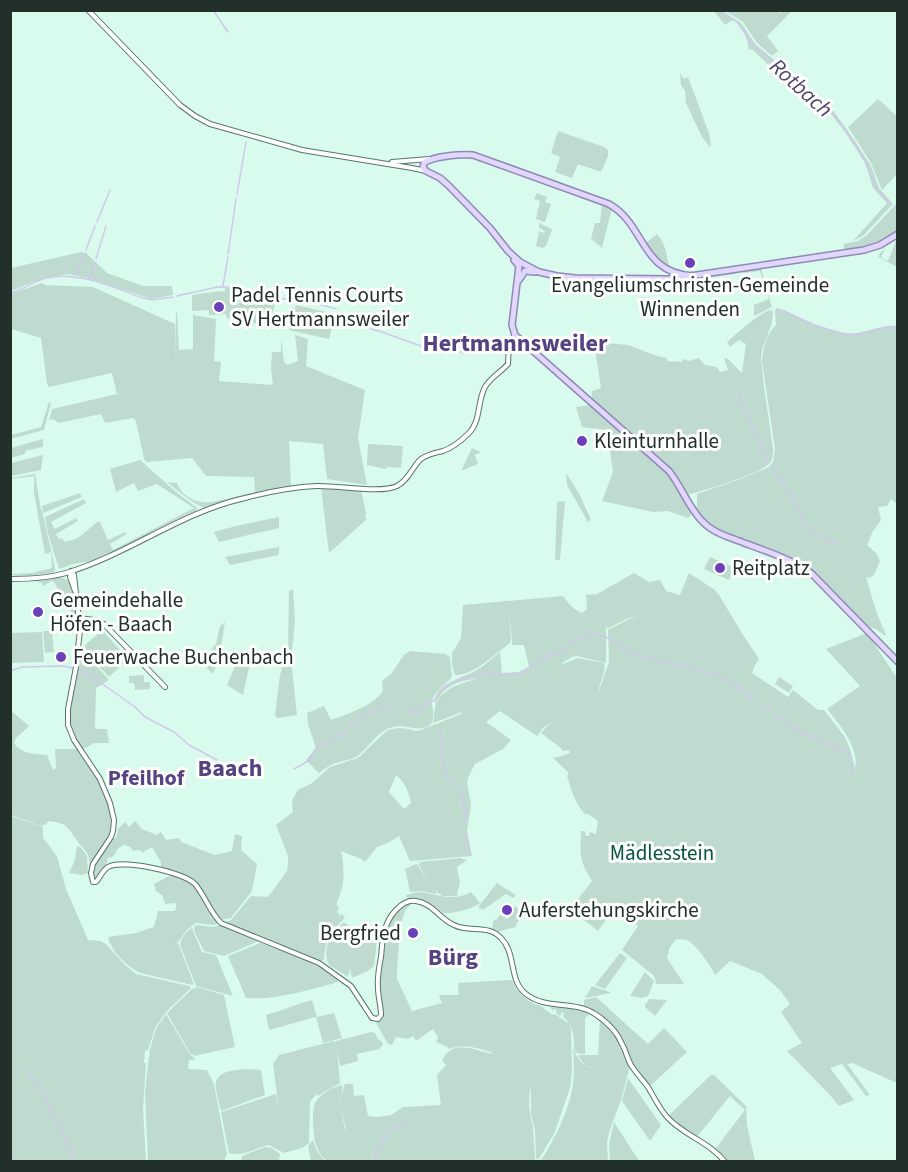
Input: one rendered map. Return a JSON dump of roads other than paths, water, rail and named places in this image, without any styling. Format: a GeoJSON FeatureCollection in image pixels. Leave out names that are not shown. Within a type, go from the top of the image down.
{"type":"FeatureCollection","features":[{"type":"Feature","properties":{"kind":"main road"},"geometry":{"type":"LineString","coordinates":[[539,272],[524,265],[508,251],[490,228],[448,185],[426,171],[423,164],[430,159],[473,155],[609,204],[624,216],[660,265],[675,274],[693,276]]}},
{"type":"Feature","properties":{"kind":"main road"},"geometry":{"type":"LineString","coordinates":[[517,285],[525,271],[575,278],[670,279],[693,276],[871,248],[886,242],[897,234]]}},
{"type":"Feature","properties":{"kind":"main road"},"geometry":{"type":"LineString","coordinates":[[508,251],[519,266],[512,325],[514,335],[669,471],[702,521],[721,533],[803,568],[818,580],[897,662]]}},
{"type":"Feature","properties":{"kind":"main road"},"geometry":{"type":"LineString","coordinates":[[647,279],[659,273],[660,265]]}},
{"type":"Feature","properties":{"kind":"street"},"geometry":{"type":"LineString","coordinates":[[88,10],[180,105],[202,120],[231,131],[302,150],[426,171]]}},
{"type":"Feature","properties":{"kind":"street"},"geometry":{"type":"LineString","coordinates":[[382,163],[430,159]]}},
{"type":"Feature","properties":{"kind":"street"},"geometry":{"type":"LineString","coordinates":[[10,579],[59,575],[71,571],[124,549],[201,511],[242,498],[312,486],[389,489],[396,487],[406,479],[422,458],[449,448],[470,431],[476,421],[480,400],[486,386],[490,379],[505,368],[508,362],[509,344],[514,335]]}},
{"type":"Feature","properties":{"kind":"street"},"geometry":{"type":"LineString","coordinates":[[71,571],[70,577],[76,596]]}},
{"type":"Feature","properties":{"kind":"street"},"geometry":{"type":"LineString","coordinates":[[71,571],[74,575],[79,626],[68,725],[74,740],[103,786],[114,820],[111,837],[93,864],[92,881],[96,882],[108,867],[118,864],[156,870],[185,878],[194,884],[221,923],[314,960],[348,983],[372,1018],[375,1019],[380,1018],[381,1012],[378,981],[384,933],[397,909],[406,902],[414,901],[425,904],[454,925],[489,930],[500,936],[506,944],[514,975],[524,993],[538,1002],[580,1007],[604,1021],[619,1038],[632,1066],[667,1117],[715,1151],[725,1161]]}},
{"type":"Feature","properties":{"kind":"street"},"geometry":{"type":"LineString","coordinates":[[59,575],[67,578],[74,588]]}},
{"type":"Feature","properties":{"kind":"street"},"geometry":{"type":"LineString","coordinates":[[79,618],[104,624],[165,687]]}},
{"type":"Feature","properties":{"kind":"waterway"},"geometry":{"type":"LineString","coordinates":[[213,10],[228,32]]}},
{"type":"Feature","properties":{"kind":"waterway","name":"Rotbach"},"geometry":{"type":"LineString","coordinates":[[720,10],[738,23],[752,43],[793,82],[825,103],[866,162],[877,190],[891,204]]}},
{"type":"Feature","properties":{"kind":"waterway"},"geometry":{"type":"LineString","coordinates":[[237,194],[246,142]]}},
{"type":"Feature","properties":{"kind":"waterway"},"geometry":{"type":"LineString","coordinates":[[97,222],[110,190]]}},
{"type":"Feature","properties":{"kind":"waterway"},"geometry":{"type":"LineString","coordinates":[[228,254],[236,199]]}},
{"type":"Feature","properties":{"kind":"waterway"},"geometry":{"type":"LineString","coordinates":[[86,250],[95,226]]}},
{"type":"Feature","properties":{"kind":"waterway"},"geometry":{"type":"LineString","coordinates":[[96,259],[106,226]]}},
{"type":"Feature","properties":{"kind":"waterway"},"geometry":{"type":"LineString","coordinates":[[76,275],[84,254]]}},
{"type":"Feature","properties":{"kind":"waterway"},"geometry":{"type":"LineString","coordinates":[[223,286],[228,257]]}},
{"type":"Feature","properties":{"kind":"waterway"},"geometry":{"type":"LineString","coordinates":[[89,279],[95,263]]}},
{"type":"Feature","properties":{"kind":"waterway"},"geometry":{"type":"LineString","coordinates":[[10,293],[37,281],[58,276],[95,281],[152,300],[173,297]]}},
{"type":"Feature","properties":{"kind":"waterway"},"geometry":{"type":"LineString","coordinates":[[177,296],[217,287],[231,287],[272,299],[303,300],[336,309]]}},
{"type":"Feature","properties":{"kind":"waterway"},"geometry":{"type":"LineString","coordinates":[[776,310],[847,335],[857,335],[884,328]]}},
{"type":"Feature","properties":{"kind":"waterway"},"geometry":{"type":"LineString","coordinates":[[337,314],[344,321],[421,346],[440,347],[464,353]]}},
{"type":"Feature","properties":{"kind":"waterway"},"geometry":{"type":"LineString","coordinates":[[885,327],[898,327]]}},
{"type":"Feature","properties":{"kind":"waterway"},"geometry":{"type":"LineString","coordinates":[[738,395],[767,462]]}},
{"type":"Feature","properties":{"kind":"waterway"},"geometry":{"type":"LineString","coordinates":[[772,467],[812,532],[837,544]]}},
{"type":"Feature","properties":{"kind":"waterway"},"geometry":{"type":"LineString","coordinates":[[408,709],[419,711],[422,706],[435,700],[445,688],[466,676],[519,674],[543,658],[556,652],[566,651],[575,639],[595,634],[607,637],[635,654],[725,679],[755,700]]}},
{"type":"Feature","properties":{"kind":"waterway"},"geometry":{"type":"LineString","coordinates":[[10,671],[22,667],[64,666],[72,668]]}},
{"type":"Feature","properties":{"kind":"waterway"},"geometry":{"type":"LineString","coordinates":[[79,670],[135,707],[145,717],[174,732],[189,745],[217,760]]}},
{"type":"Feature","properties":{"kind":"waterway"},"geometry":{"type":"LineString","coordinates":[[762,705],[793,728],[851,754]]}},
{"type":"Feature","properties":{"kind":"waterway"},"geometry":{"type":"LineString","coordinates":[[294,769],[308,761],[316,749],[340,735],[361,717],[382,707],[391,708]]}},
{"type":"Feature","properties":{"kind":"waterway"},"geometry":{"type":"LineString","coordinates":[[441,730],[442,756]]}},
{"type":"Feature","properties":{"kind":"waterway"},"geometry":{"type":"LineString","coordinates":[[851,773],[852,759]]}},
{"type":"Feature","properties":{"kind":"waterway"},"geometry":{"type":"LineString","coordinates":[[443,761],[445,775],[454,785]]}},
{"type":"Feature","properties":{"kind":"waterway"},"geometry":{"type":"LineString","coordinates":[[227,763],[254,776]]}},
{"type":"Feature","properties":{"kind":"waterway"},"geometry":{"type":"LineString","coordinates":[[458,789],[464,806],[464,823]]}},
{"type":"Feature","properties":{"kind":"waterway"},"geometry":{"type":"LineString","coordinates":[[466,834],[470,855]]}},
{"type":"Feature","properties":{"kind":"waterway"},"geometry":{"type":"LineString","coordinates":[[26,1069],[54,1114],[76,1162]]}},
{"type":"Feature","properties":{"kind":"waterway"},"geometry":{"type":"LineString","coordinates":[[391,1129],[408,1121]]}},
{"type":"Feature","properties":{"kind":"waterway"},"geometry":{"type":"LineString","coordinates":[[374,1162],[378,1148],[388,1133]]}},
{"type":"Feature","properties":{"kind":"place","name":"Evangeliumschristen-Gemeinde Winnenden"},"geometry":{"type":"Point","coordinates":[690,263]}},
{"type":"Feature","properties":{"kind":"place","name":"Padel Tennis Courts SV Hertmannsweiler"},"geometry":{"type":"Point","coordinates":[219,307]}},
{"type":"Feature","properties":{"kind":"place","name":"Kleinturnhalle"},"geometry":{"type":"Point","coordinates":[582,441]}},
{"type":"Feature","properties":{"kind":"place","name":"Reitplatz"},"geometry":{"type":"Point","coordinates":[720,568]}},
{"type":"Feature","properties":{"kind":"place","name":"Gemeindehalle Höfen - Baach"},"geometry":{"type":"Point","coordinates":[38,612]}},
{"type":"Feature","properties":{"kind":"place","name":"Feuerwache Buchenbach"},"geometry":{"type":"Point","coordinates":[61,657]}},
{"type":"Feature","properties":{"kind":"place","name":"Auferstehungskirche"},"geometry":{"type":"Point","coordinates":[507,910]}},
{"type":"Feature","properties":{"kind":"place","name":"Bergfried"},"geometry":{"type":"Point","coordinates":[413,933]}},
{"type":"Feature","properties":{"kind":"district","name":"Hertmannsweiler"},"geometry":{"type":"Point","coordinates":[515,343]}},
{"type":"Feature","properties":{"kind":"district","name":"Baach"},"geometry":{"type":"Point","coordinates":[230,768]}},
{"type":"Feature","properties":{"kind":"district","name":"Pfeilhof"},"geometry":{"type":"Point","coordinates":[146,778]}},
{"type":"Feature","properties":{"kind":"district","name":"Bürg"},"geometry":{"type":"Point","coordinates":[453,957]}},
{"type":"Feature","properties":{"kind":"park label","name":"Mädlesstein"},"geometry":{"type":"Point","coordinates":[662,853]}}]}
